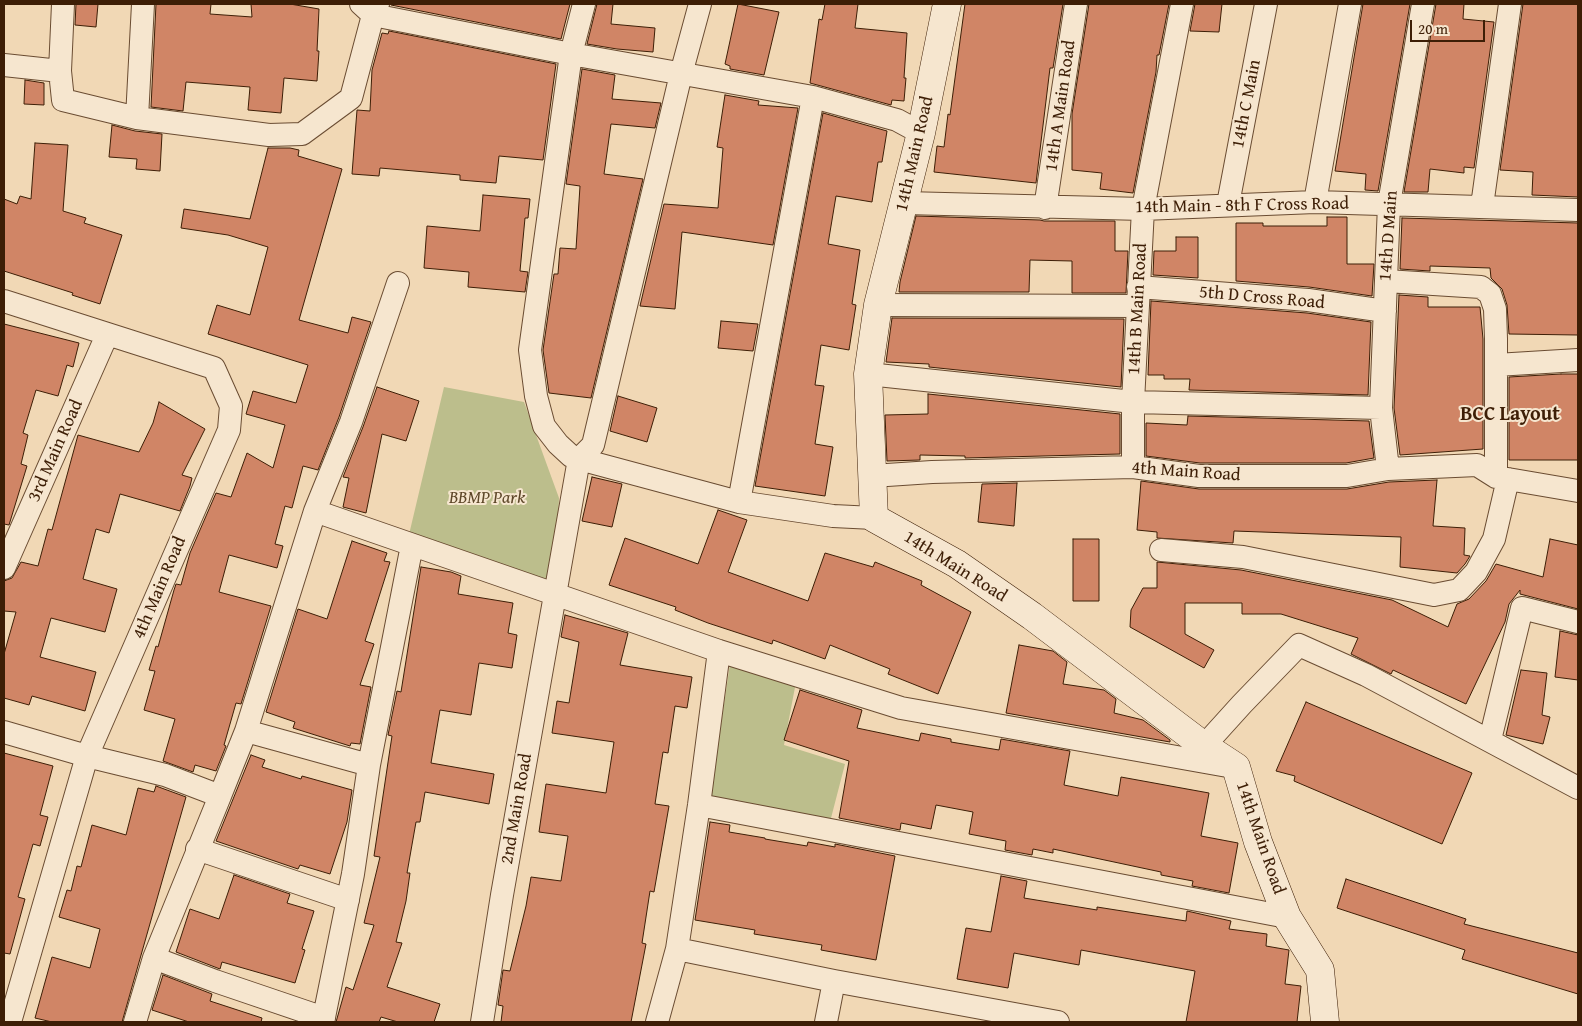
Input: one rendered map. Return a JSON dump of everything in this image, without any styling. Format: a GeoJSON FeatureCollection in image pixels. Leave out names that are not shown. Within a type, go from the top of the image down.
{"type":"FeatureCollection","features":[{"type":"Feature","properties":{"kind":"street"},"geometry":{"type":"LineString","coordinates":[[63,4],[60,71],[63,100],[137,118],[269,135],[302,134],[351,98],[371,7],[571,54],[813,97],[897,120],[921,133]]}},
{"type":"Feature","properties":{"kind":"street"},"geometry":{"type":"LineString","coordinates":[[137,118],[143,4]]}},
{"type":"Feature","properties":{"kind":"street"},"geometry":{"type":"LineString","coordinates":[[584,4],[571,54],[530,350],[536,396],[544,426],[558,444],[571,456],[579,459],[739,502],[833,516],[874,518]]}},
{"type":"Feature","properties":{"kind":"street"},"geometry":{"type":"LineString","coordinates":[[579,459],[593,445],[681,74],[700,4]]}},
{"type":"Feature","properties":{"kind":"street","name":"14th Main Road"},"geometry":{"type":"LineString","coordinates":[[947,4],[905,203],[878,305],[868,374],[874,518],[957,564],[1032,616],[1236,768],[1258,842],[1287,916],[1320,970],[1325,1022]]}},
{"type":"Feature","properties":{"kind":"street","name":"14th A Main Road"},"geometry":{"type":"LineString","coordinates":[[1046,208],[1076,4]]}},
{"type":"Feature","properties":{"kind":"street","name":"14th B Main Road"},"geometry":{"type":"LineString","coordinates":[[1133,467],[1133,402],[1144,209],[1182,4]]}},
{"type":"Feature","properties":{"kind":"street","name":"14th C Main"},"geometry":{"type":"LineString","coordinates":[[1228,204],[1266,4]]}},
{"type":"Feature","properties":{"kind":"street"},"geometry":{"type":"LineString","coordinates":[[1315,202],[1350,4]]}},
{"type":"Feature","properties":{"kind":"street","name":"14th D Main"},"geometry":{"type":"LineString","coordinates":[[1388,470],[1381,408],[1389,204],[1423,4]]}},
{"type":"Feature","properties":{"kind":"street"},"geometry":{"type":"LineString","coordinates":[[1482,206],[1510,4]]}},
{"type":"Feature","properties":{"kind":"street"},"geometry":{"type":"LineString","coordinates":[[4,65],[60,71]]}},
{"type":"Feature","properties":{"kind":"street"},"geometry":{"type":"LineString","coordinates":[[739,502],[813,97]]}},
{"type":"Feature","properties":{"kind":"street","name":"14th Main - 8th F Cross Road"},"geometry":{"type":"LineString","coordinates":[[905,203],[1144,209],[1228,204],[1315,202],[1578,210]]}},
{"type":"Feature","properties":{"kind":"street"},"geometry":{"type":"LineString","coordinates":[[1161,550],[1243,557],[1434,595],[1459,590],[1476,572],[1494,539],[1502,478],[1495,309],[1490,294],[1481,287],[1386,281]]}},
{"type":"Feature","properties":{"kind":"street"},"geometry":{"type":"LineString","coordinates":[[135,1022],[154,958],[246,731],[315,511],[351,422],[398,283]]}},
{"type":"Feature","properties":{"kind":"street","name":"5th D Cross Road"},"geometry":{"type":"LineString","coordinates":[[878,305],[1138,297],[1308,300],[1385,311]]}},
{"type":"Feature","properties":{"kind":"street","name":"4th Main Road"},"geometry":{"type":"LineString","coordinates":[[4,301],[214,368],[231,406],[228,430],[87,756],[10,1022]]}},
{"type":"Feature","properties":{"kind":"street","name":"3rd Main Road"},"geometry":{"type":"LineString","coordinates":[[4,568],[107,335]]}},
{"type":"Feature","properties":{"kind":"street"},"geometry":{"type":"LineString","coordinates":[[1496,365],[1578,360]]}},
{"type":"Feature","properties":{"kind":"street"},"geometry":{"type":"LineString","coordinates":[[868,374],[1133,402],[1381,408]]}},
{"type":"Feature","properties":{"kind":"street","name":"2nd Main Road"},"geometry":{"type":"LineString","coordinates":[[482,1022],[504,885],[579,459]]}},
{"type":"Feature","properties":{"kind":"street","name":"4th Main Road"},"geometry":{"type":"LineString","coordinates":[[872,476],[932,472],[1133,467],[1199,476],[1347,476],[1388,470],[1477,465],[1502,478],[1578,491]]}},
{"type":"Feature","properties":{"kind":"street"},"geometry":{"type":"LineString","coordinates":[[315,511],[719,651],[901,708],[1236,768]]}},
{"type":"Feature","properties":{"kind":"street"},"geometry":{"type":"LineString","coordinates":[[154,958],[323,1020],[348,900],[369,766],[412,545]]}},
{"type":"Feature","properties":{"kind":"street"},"geometry":{"type":"LineString","coordinates":[[1490,740],[1522,608],[1578,622]]}},
{"type":"Feature","properties":{"kind":"street"},"geometry":{"type":"LineString","coordinates":[[1204,746],[1299,644],[1366,676],[1578,788]]}},
{"type":"Feature","properties":{"kind":"street"},"geometry":{"type":"LineString","coordinates":[[657,1022],[677,949],[699,805],[719,651]]}},
{"type":"Feature","properties":{"kind":"street"},"geometry":{"type":"LineString","coordinates":[[246,731],[369,766]]}},
{"type":"Feature","properties":{"kind":"street"},"geometry":{"type":"LineString","coordinates":[[4,732],[87,756],[165,775],[220,796]]}},
{"type":"Feature","properties":{"kind":"street"},"geometry":{"type":"LineString","coordinates":[[699,805],[1287,916]]}},
{"type":"Feature","properties":{"kind":"street"},"geometry":{"type":"LineString","coordinates":[[197,849],[348,900]]}},
{"type":"Feature","properties":{"kind":"street"},"geometry":{"type":"LineString","coordinates":[[677,949],[834,981],[977,1015],[1058,1022]]}},
{"type":"Feature","properties":{"kind":"street"},"geometry":{"type":"LineString","coordinates":[[826,1022],[834,981]]}},
{"type":"Feature","properties":{"kind":"green space","name":"BBMP Park"},"geometry":{"type":"Polygon","coordinates":[[[444,387],[524,402],[559,498],[555,591],[407,543],[444,387]]]}},
{"type":"Feature","properties":{"kind":"green space"},"geometry":{"type":"Polygon","coordinates":[[[730,664],[796,682],[784,745],[845,764],[830,822],[710,798],[730,664]]]}},
{"type":"Feature","properties":{"kind":"building"},"geometry":{"type":"Polygon","coordinates":[[[76,4],[98,4],[96,27],[75,25],[76,4]]]}},
{"type":"Feature","properties":{"kind":"building"},"geometry":{"type":"Polygon","coordinates":[[[156,4],[211,4],[210,14],[252,17],[251,4],[290,4],[319,9],[317,81],[284,78],[281,113],[248,110],[250,87],[186,82],[183,111],[151,107],[156,4]]]}},
{"type":"Feature","properties":{"kind":"building"},"geometry":{"type":"Polygon","coordinates":[[[391,4],[570,4],[561,39],[391,4]]]}},
{"type":"Feature","properties":{"kind":"building"},"geometry":{"type":"Polygon","coordinates":[[[597,4],[613,4],[611,24],[655,28],[653,52],[587,44],[597,4]]]}},
{"type":"Feature","properties":{"kind":"building"},"geometry":{"type":"Polygon","coordinates":[[[738,4],[779,12],[764,75],[730,69],[730,66],[725,64],[738,4]]]}},
{"type":"Feature","properties":{"kind":"building"},"geometry":{"type":"Polygon","coordinates":[[[825,4],[858,4],[855,28],[907,33],[904,101],[892,100],[891,105],[810,83],[819,19],[822,20],[825,4]]]}},
{"type":"Feature","properties":{"kind":"building"},"geometry":{"type":"Polygon","coordinates":[[[965,4],[1063,4],[1053,68],[1050,68],[1036,183],[934,172],[937,146],[944,147],[948,114],[950,115],[965,4]]]}},
{"type":"Feature","properties":{"kind":"building"},"geometry":{"type":"Polygon","coordinates":[[[1089,4],[1169,4],[1159,55],[1157,55],[1156,72],[1133,193],[1100,189],[1102,173],[1072,170],[1072,114],[1089,4]]]}},
{"type":"Feature","properties":{"kind":"building"},"geometry":{"type":"Polygon","coordinates":[[[1195,4],[1222,4],[1219,32],[1190,31],[1195,4]]]}},
{"type":"Feature","properties":{"kind":"building"},"geometry":{"type":"Polygon","coordinates":[[[1363,4],[1410,4],[1378,191],[1365,190],[1366,174],[1335,171],[1363,4]]]}},
{"type":"Feature","properties":{"kind":"building"},"geometry":{"type":"Polygon","coordinates":[[[1436,4],[1464,4],[1463,19],[1494,22],[1474,168],[1464,167],[1464,173],[1430,169],[1428,192],[1404,192],[1436,4]]]}},
{"type":"Feature","properties":{"kind":"building"},"geometry":{"type":"Polygon","coordinates":[[[1523,4],[1578,4],[1578,197],[1532,195],[1533,172],[1500,170],[1523,4]]]}},
{"type":"Feature","properties":{"kind":"building"},"geometry":{"type":"Polygon","coordinates":[[[389,31],[556,64],[543,160],[499,156],[496,183],[460,180],[460,175],[380,168],[379,176],[352,174],[357,110],[370,111],[372,70],[382,33],[388,34],[389,31]]]}},
{"type":"Feature","properties":{"kind":"building"},"geometry":{"type":"Polygon","coordinates":[[[582,69],[615,75],[612,99],[661,103],[655,128],[611,124],[604,174],[643,179],[591,398],[549,393],[543,350],[554,274],[558,274],[560,248],[576,249],[580,186],[566,184],[582,69]]]}},
{"type":"Feature","properties":{"kind":"building"},"geometry":{"type":"Polygon","coordinates":[[[25,80],[44,83],[44,105],[24,104],[25,80]]]}},
{"type":"Feature","properties":{"kind":"building"},"geometry":{"type":"Polygon","coordinates":[[[725,95],[759,101],[758,105],[798,108],[773,245],[682,232],[675,309],[640,306],[664,204],[718,208],[723,148],[717,147],[725,95]]]}},
{"type":"Feature","properties":{"kind":"building"},"geometry":{"type":"Polygon","coordinates":[[[823,113],[887,131],[882,162],[878,162],[872,202],[836,196],[828,244],[860,250],[852,304],[856,305],[849,350],[821,345],[815,385],[824,386],[815,444],[833,447],[825,496],[755,486],[823,113]]]}},
{"type":"Feature","properties":{"kind":"building"},"geometry":{"type":"Polygon","coordinates":[[[112,125],[135,131],[162,134],[160,171],[136,169],[137,159],[109,157],[112,125]]]}},
{"type":"Feature","properties":{"kind":"building"},"geometry":{"type":"Polygon","coordinates":[[[35,143],[68,145],[63,211],[86,218],[84,223],[122,235],[100,304],[72,295],[73,293],[4,271],[4,199],[17,204],[20,196],[31,199],[35,143]]]}},
{"type":"Feature","properties":{"kind":"building"},"geometry":{"type":"Polygon","coordinates":[[[268,148],[299,150],[298,156],[342,169],[299,320],[348,333],[352,317],[371,322],[339,417],[318,470],[303,466],[292,508],[285,506],[275,544],[283,546],[277,568],[229,555],[219,592],[271,606],[241,704],[236,703],[224,745],[226,746],[216,771],[195,765],[193,772],[163,761],[175,719],[144,710],[155,671],[149,670],[156,646],[158,647],[176,584],[181,585],[190,553],[216,493],[231,497],[247,453],[273,468],[285,425],[246,414],[253,391],[296,403],[308,365],[208,334],[217,305],[250,315],[268,247],[228,235],[181,228],[184,209],[250,219],[268,148]]]}},
{"type":"Feature","properties":{"kind":"building"},"geometry":{"type":"Polygon","coordinates":[[[483,195],[530,199],[528,218],[525,218],[520,271],[528,272],[525,292],[468,287],[469,272],[424,268],[427,226],[480,231],[483,195]]]}},
{"type":"Feature","properties":{"kind":"building"},"geometry":{"type":"Polygon","coordinates":[[[916,216],[1044,221],[1115,221],[1115,251],[1128,251],[1126,293],[1072,293],[1072,261],[1030,260],[1029,292],[899,292],[916,216]]]}},
{"type":"Feature","properties":{"kind":"building"},"geometry":{"type":"Polygon","coordinates":[[[1327,217],[1347,217],[1347,264],[1374,264],[1372,296],[1309,287],[1236,281],[1236,223],[1263,223],[1263,226],[1327,226],[1327,217]]]}},
{"type":"Feature","properties":{"kind":"building"},"geometry":{"type":"Polygon","coordinates":[[[1402,218],[1578,223],[1578,335],[1509,334],[1507,305],[1502,289],[1491,278],[1490,268],[1430,266],[1430,271],[1400,269],[1402,218]]]}},
{"type":"Feature","properties":{"kind":"building"},"geometry":{"type":"Polygon","coordinates":[[[1176,237],[1198,237],[1198,278],[1153,275],[1154,251],[1176,251],[1176,237]]]}},
{"type":"Feature","properties":{"kind":"building"},"geometry":{"type":"Polygon","coordinates":[[[1399,295],[1428,297],[1428,307],[1480,307],[1483,339],[1483,449],[1400,455],[1394,408],[1399,295]]]}},
{"type":"Feature","properties":{"kind":"building"},"geometry":{"type":"Polygon","coordinates":[[[1151,301],[1307,313],[1371,322],[1368,395],[1189,390],[1190,379],[1164,379],[1164,375],[1148,375],[1151,301]]]}},
{"type":"Feature","properties":{"kind":"building"},"geometry":{"type":"Polygon","coordinates":[[[892,318],[1124,319],[1121,387],[929,367],[929,364],[886,362],[892,318]]]}},
{"type":"Feature","properties":{"kind":"building"},"geometry":{"type":"Polygon","coordinates":[[[721,321],[758,324],[753,351],[718,348],[721,321]]]}},
{"type":"Feature","properties":{"kind":"building"},"geometry":{"type":"Polygon","coordinates":[[[4,324],[79,343],[73,367],[67,365],[58,396],[36,390],[23,433],[28,435],[21,464],[27,466],[9,525],[4,524],[4,324]]]}},
{"type":"Feature","properties":{"kind":"building"},"geometry":{"type":"Polygon","coordinates":[[[1578,374],[1578,460],[1509,460],[1509,377],[1578,374]]]}},
{"type":"Feature","properties":{"kind":"building"},"geometry":{"type":"Polygon","coordinates":[[[377,387],[419,401],[406,441],[382,434],[366,513],[343,507],[349,478],[343,477],[377,387]]]}},
{"type":"Feature","properties":{"kind":"building"},"geometry":{"type":"Polygon","coordinates":[[[928,394],[1120,414],[1120,454],[965,458],[965,456],[920,455],[920,460],[887,461],[885,415],[928,414],[928,394]]]}},
{"type":"Feature","properties":{"kind":"building"},"geometry":{"type":"Polygon","coordinates":[[[618,396],[657,408],[647,442],[610,431],[618,396]]]}},
{"type":"Feature","properties":{"kind":"building"},"geometry":{"type":"Polygon","coordinates":[[[159,402],[205,429],[182,475],[192,478],[180,511],[120,494],[109,533],[96,529],[83,579],[117,589],[105,632],[51,618],[40,657],[96,672],[85,711],[32,696],[29,705],[4,698],[4,654],[16,612],[4,611],[4,581],[12,578],[21,562],[38,566],[48,529],[52,530],[78,435],[139,452],[153,423],[159,402]]]}},
{"type":"Feature","properties":{"kind":"building"},"geometry":{"type":"Polygon","coordinates":[[[1188,416],[1369,421],[1374,458],[1346,463],[1200,463],[1146,456],[1146,423],[1187,425],[1188,416]]]}},
{"type":"Feature","properties":{"kind":"building"},"geometry":{"type":"Polygon","coordinates":[[[592,477],[622,484],[612,527],[582,521],[592,477]]]}},
{"type":"Feature","properties":{"kind":"building"},"geometry":{"type":"Polygon","coordinates":[[[1437,480],[1433,526],[1465,528],[1464,555],[1470,556],[1457,573],[1400,567],[1401,537],[1234,531],[1233,543],[1157,538],[1157,532],[1137,530],[1141,481],[1199,489],[1347,489],[1389,482],[1437,480]]]}},
{"type":"Feature","properties":{"kind":"building"},"geometry":{"type":"Polygon","coordinates":[[[1017,483],[1014,526],[978,522],[982,484],[1017,483]]]}},
{"type":"Feature","properties":{"kind":"building"},"geometry":{"type":"Polygon","coordinates":[[[718,510],[747,520],[728,572],[808,601],[825,553],[873,567],[875,562],[922,581],[921,585],[971,612],[938,694],[888,674],[890,669],[830,645],[825,659],[773,640],[772,644],[708,623],[675,610],[676,607],[609,585],[625,538],[698,564],[718,510]]]}},
{"type":"Feature","properties":{"kind":"building"},"geometry":{"type":"Polygon","coordinates":[[[1073,539],[1099,539],[1099,601],[1073,601],[1073,539]]]}},
{"type":"Feature","properties":{"kind":"building"},"geometry":{"type":"Polygon","coordinates":[[[1550,539],[1578,545],[1578,609],[1520,594],[1520,590],[1509,604],[1505,622],[1466,704],[1393,670],[1391,674],[1351,654],[1358,638],[1281,614],[1242,614],[1242,603],[1185,603],[1185,634],[1214,650],[1204,668],[1130,627],[1131,610],[1143,588],[1157,588],[1157,562],[1241,570],[1392,600],[1448,627],[1457,604],[1469,599],[1486,581],[1496,564],[1543,577],[1550,539]]]}},
{"type":"Feature","properties":{"kind":"building"},"geometry":{"type":"Polygon","coordinates":[[[352,541],[387,553],[384,561],[390,562],[365,641],[374,644],[360,685],[371,687],[360,744],[351,743],[350,746],[293,728],[295,722],[266,712],[298,609],[327,619],[352,541]]]}},
{"type":"Feature","properties":{"kind":"building"},"geometry":{"type":"Polygon","coordinates":[[[421,567],[451,572],[461,576],[458,594],[513,603],[508,633],[517,635],[512,668],[479,663],[471,715],[440,710],[431,763],[494,774],[489,804],[425,792],[420,822],[416,822],[407,873],[410,873],[406,901],[396,942],[402,943],[387,987],[440,1004],[434,1022],[398,1022],[381,1017],[379,1022],[336,1022],[346,987],[353,990],[374,925],[364,923],[380,857],[374,856],[392,736],[388,735],[397,691],[401,692],[421,567]]]}},
{"type":"Feature","properties":{"kind":"building"},"geometry":{"type":"Polygon","coordinates":[[[565,615],[628,633],[620,665],[692,677],[687,708],[675,706],[668,753],[663,752],[655,804],[669,806],[654,892],[650,891],[642,943],[646,944],[631,1022],[501,1022],[503,1006],[498,1005],[503,970],[510,971],[531,877],[561,881],[568,836],[539,832],[546,784],[606,793],[614,742],[552,733],[557,701],[569,703],[579,642],[561,637],[565,615]]]}},
{"type":"Feature","properties":{"kind":"building"},"geometry":{"type":"Polygon","coordinates":[[[1560,631],[1578,635],[1578,680],[1555,677],[1560,631]]]}},
{"type":"Feature","properties":{"kind":"building"},"geometry":{"type":"Polygon","coordinates":[[[1019,645],[1053,651],[1067,662],[1063,684],[1104,690],[1116,699],[1114,713],[1143,720],[1170,740],[1170,742],[1006,713],[1019,645]]]}},
{"type":"Feature","properties":{"kind":"building"},"geometry":{"type":"Polygon","coordinates":[[[1521,670],[1547,673],[1542,715],[1550,717],[1543,744],[1506,735],[1521,670]]]}},
{"type":"Feature","properties":{"kind":"building"},"geometry":{"type":"Polygon","coordinates":[[[800,690],[862,710],[857,728],[919,741],[921,733],[951,739],[951,742],[999,750],[1001,739],[1070,751],[1064,785],[1118,796],[1121,777],[1209,793],[1201,836],[1238,843],[1229,893],[1192,886],[1193,881],[1161,875],[1161,872],[1053,849],[1053,853],[1033,849],[1032,855],[1005,850],[1006,841],[969,834],[973,812],[936,805],[931,829],[901,823],[900,830],[839,818],[849,761],[784,740],[800,690]]]}},
{"type":"Feature","properties":{"kind":"building"},"geometry":{"type":"Polygon","coordinates":[[[1306,702],[1472,773],[1442,844],[1294,781],[1295,776],[1276,771],[1306,702]]]}},
{"type":"Feature","properties":{"kind":"building"},"geometry":{"type":"Polygon","coordinates":[[[4,753],[53,766],[40,815],[48,817],[40,846],[33,844],[18,897],[25,899],[10,954],[4,953],[4,753]]]}},
{"type":"Feature","properties":{"kind":"building"},"geometry":{"type":"Polygon","coordinates":[[[251,755],[265,760],[262,767],[301,779],[302,776],[352,790],[347,822],[330,874],[300,865],[298,869],[216,841],[251,755]]]}},
{"type":"Feature","properties":{"kind":"building"},"geometry":{"type":"Polygon","coordinates":[[[156,786],[186,797],[122,1022],[52,1022],[35,1018],[52,957],[90,968],[100,929],[59,917],[67,890],[71,891],[77,866],[81,867],[92,825],[126,835],[138,788],[154,792],[156,786]]]}},
{"type":"Feature","properties":{"kind":"building"},"geometry":{"type":"Polygon","coordinates":[[[710,822],[730,825],[729,832],[765,839],[807,846],[808,842],[835,847],[835,844],[895,856],[876,960],[821,950],[822,945],[754,934],[755,930],[695,920],[710,822]]]}},
{"type":"Feature","properties":{"kind":"building"},"geometry":{"type":"Polygon","coordinates":[[[234,875],[290,894],[287,903],[314,911],[302,949],[305,950],[295,983],[222,962],[220,969],[176,952],[190,909],[219,919],[234,875]]]}},
{"type":"Feature","properties":{"kind":"building"},"geometry":{"type":"Polygon","coordinates":[[[1001,876],[1027,881],[1024,898],[1097,910],[1097,907],[1186,921],[1187,911],[1231,921],[1229,929],[1267,934],[1266,946],[1289,950],[1285,984],[1301,986],[1297,1022],[1186,1022],[1195,971],[1081,950],[1079,965],[1014,953],[1008,988],[957,979],[966,928],[991,932],[1001,876]]]}},
{"type":"Feature","properties":{"kind":"building"},"geometry":{"type":"Polygon","coordinates":[[[1346,879],[1466,919],[1464,924],[1578,953],[1578,994],[1462,959],[1465,950],[1337,908],[1346,879]]]}},
{"type":"Feature","properties":{"kind":"building"},"geometry":{"type":"Polygon","coordinates":[[[163,975],[212,994],[210,1001],[262,1018],[261,1022],[189,1022],[152,1010],[163,975]]]}},
{"type":"Feature","properties":{"kind":"district","name":"BCC Layout"},"geometry":{"type":"Point","coordinates":[1510,415]}}]}
